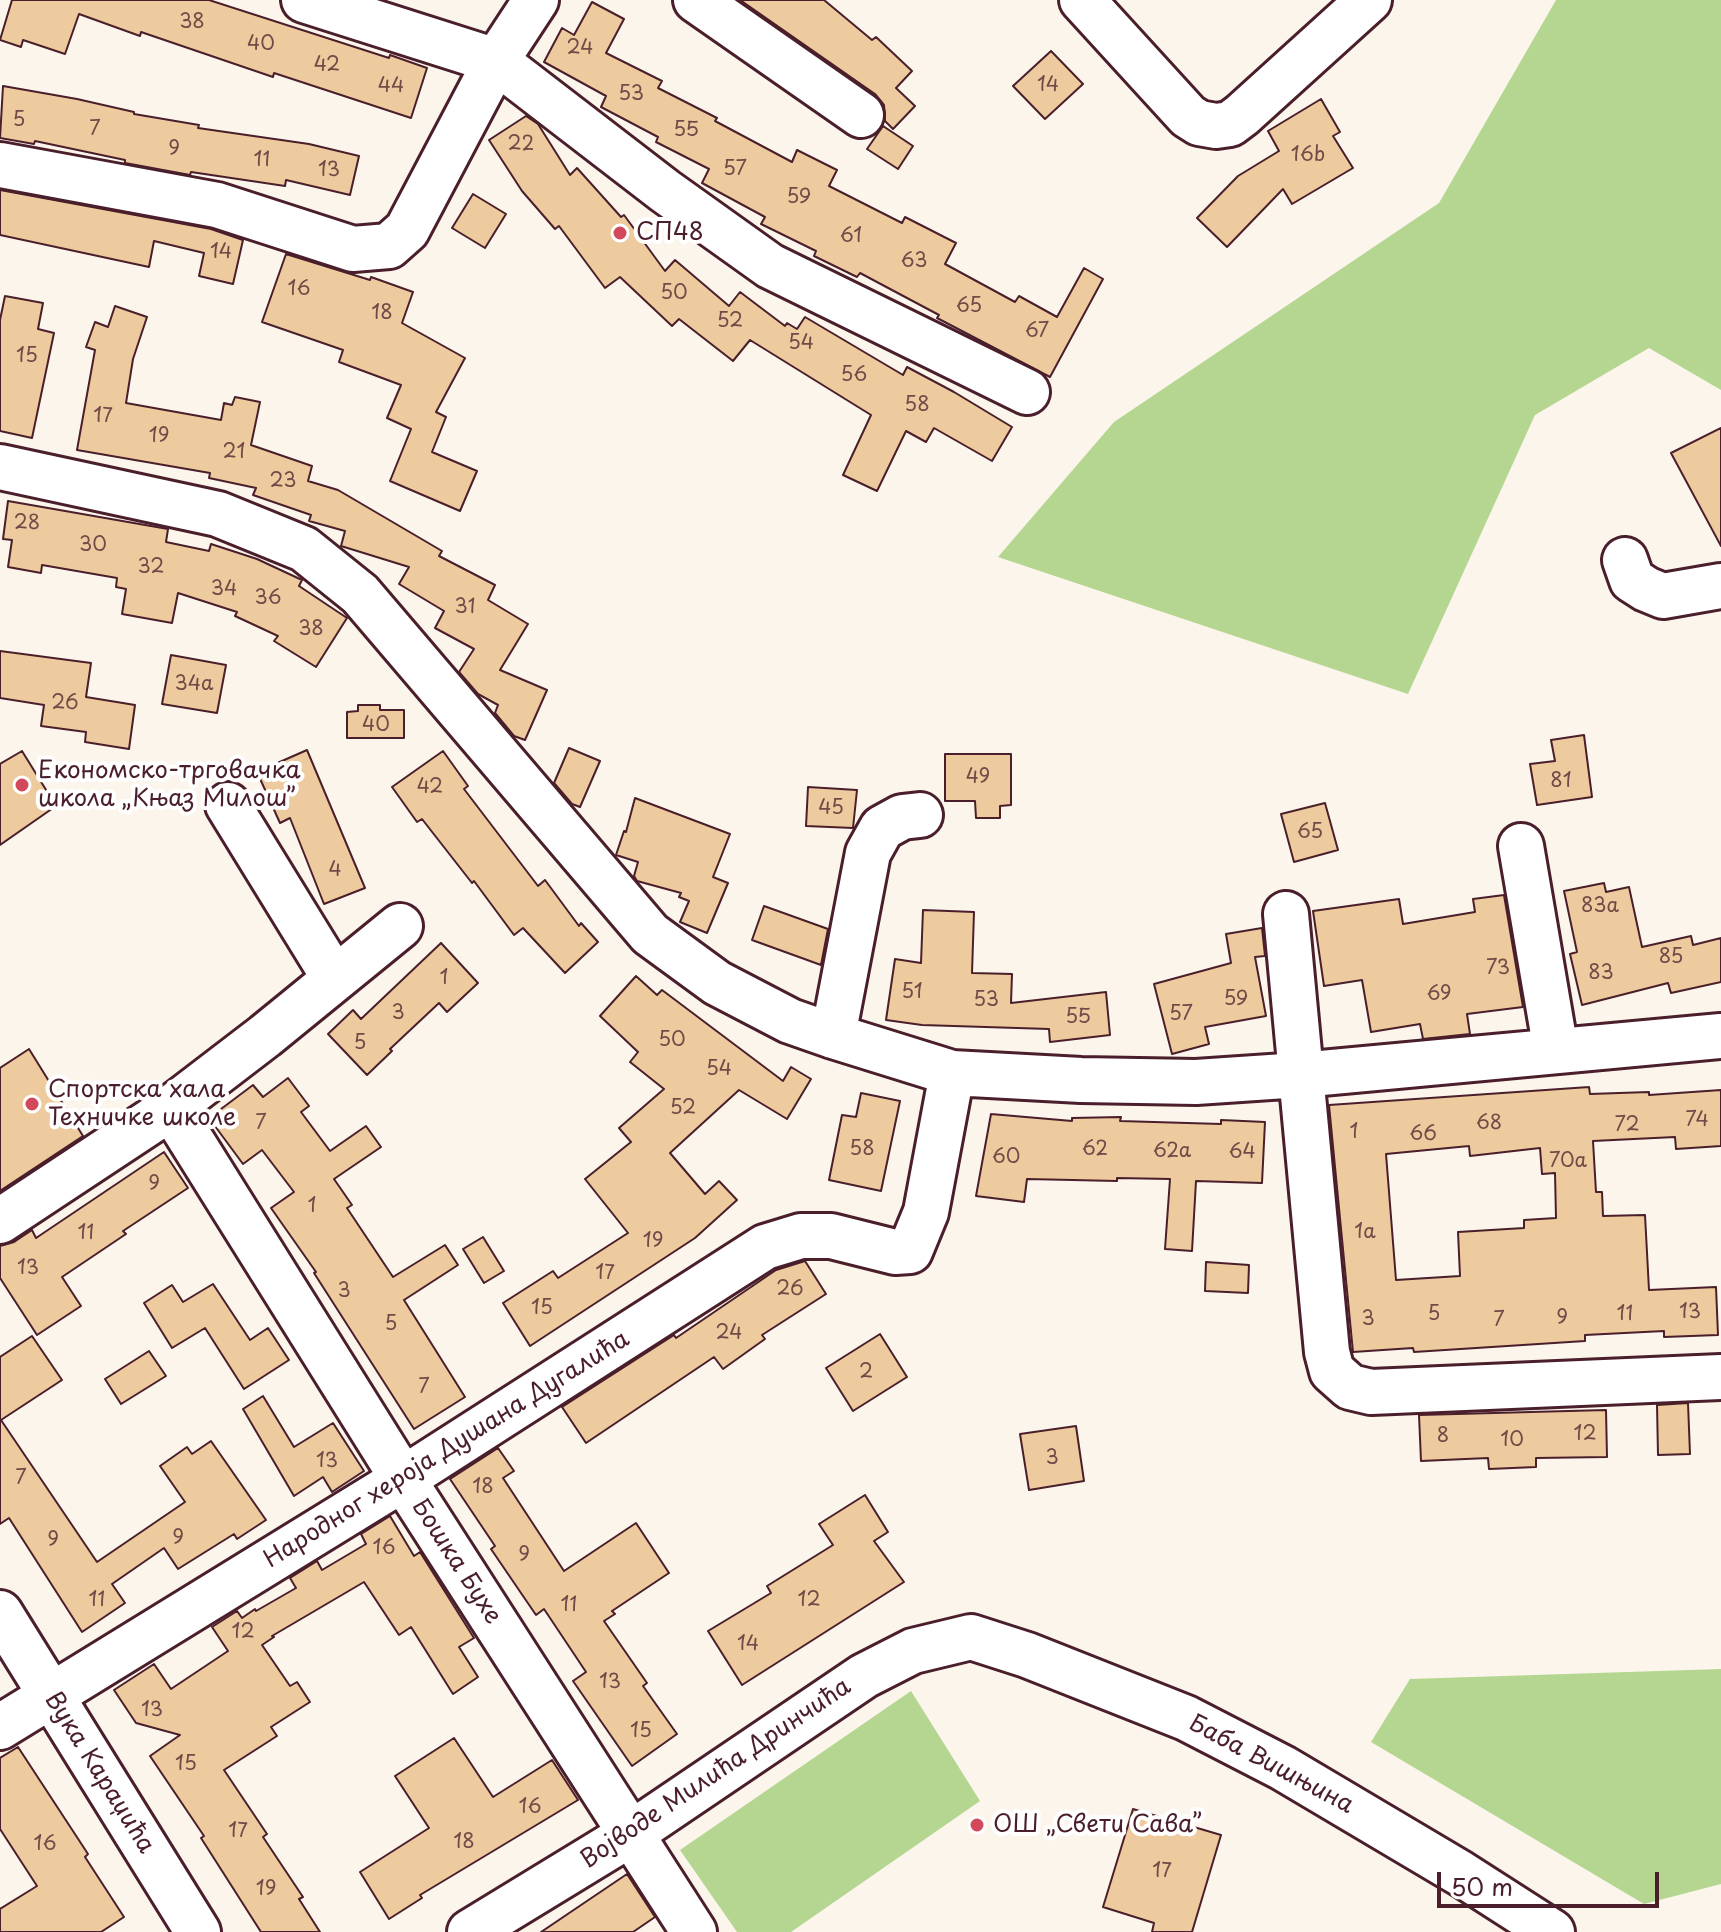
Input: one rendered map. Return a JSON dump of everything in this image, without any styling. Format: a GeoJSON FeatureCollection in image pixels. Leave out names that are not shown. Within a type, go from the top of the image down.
{"type":"FeatureCollection","features":[{"type":"Feature","properties":{"kind":"street"},"geometry":{"type":"LineString","coordinates":[[304,0],[496,61],[665,191],[770,266],[1027,392]]}},
{"type":"Feature","properties":{"kind":"street"},"geometry":{"type":"LineString","coordinates":[[0,165],[217,205],[353,249],[389,246],[407,230],[496,61],[536,0]]}},
{"type":"Feature","properties":{"kind":"street"},"geometry":{"type":"LineString","coordinates":[[696,0],[861,115]]}},
{"type":"Feature","properties":{"kind":"street"},"geometry":{"type":"LineString","coordinates":[[1082,0],[1188,116],[1199,123],[1216,126],[1230,124],[1242,115],[1369,0]]}},
{"type":"Feature","properties":{"kind":"street"},"geometry":{"type":"LineString","coordinates":[[0,467],[218,514],[304,549],[360,594],[650,934],[717,983],[790,1021],[833,1036],[952,1073],[1196,1082],[1721,1036]]}},
{"type":"Feature","properties":{"kind":"street"},"geometry":{"type":"LineString","coordinates":[[1625,560],[1632,580],[1663,596],[1721,586]]}},
{"type":"Feature","properties":{"kind":"street"},"geometry":{"type":"LineString","coordinates":[[228,805],[335,979]]}},
{"type":"Feature","properties":{"kind":"street"},"geometry":{"type":"LineString","coordinates":[[833,1036],[868,853],[882,828],[902,817],[920,815]]}},
{"type":"Feature","properties":{"kind":"street"},"geometry":{"type":"LineString","coordinates":[[1521,846],[1556,1051]]}},
{"type":"Feature","properties":{"kind":"street"},"geometry":{"type":"LineString","coordinates":[[1286,914],[1327,1352],[1332,1371],[1350,1387],[1371,1392],[1721,1377]]}},
{"type":"Feature","properties":{"kind":"street"},"geometry":{"type":"LineString","coordinates":[[0,1221],[171,1108],[400,926]]}},
{"type":"Feature","properties":{"kind":"street","name":"Народног хероја Душана Дугалића"},"geometry":{"type":"LineString","coordinates":[[0,1727],[403,1479],[765,1247],[801,1236],[831,1236],[895,1252],[910,1251],[926,1212],[952,1073]]}},
{"type":"Feature","properties":{"kind":"street","name":"Бошка Бухе"},"geometry":{"type":"LineString","coordinates":[[171,1108],[403,1479],[694,1932]]}},
{"type":"Feature","properties":{"kind":"street","name":"Вука Караџића"},"geometry":{"type":"LineString","coordinates":[[0,1613],[198,1932]]}},
{"type":"Feature","properties":{"kind":"street","name":"Војводе Милића Дринчића"},"geometry":{"type":"LineString","coordinates":[[470,1932],[629,1835],[864,1676],[913,1651],[971,1637]]}},
{"type":"Feature","properties":{"kind":"street","name":"Баба Вишњина"},"geometry":{"type":"LineString","coordinates":[[971,1637],[1027,1655],[1186,1718],[1283,1768],[1460,1873],[1552,1932]]}},
{"type":"Feature","properties":{"kind":"green space"},"geometry":{"type":"Polygon","coordinates":[[[1556,0],[1721,0],[1721,390],[1649,348],[1535,415],[1408,694],[998,557],[1114,422],[1439,203],[1556,0]]]}},
{"type":"Feature","properties":{"kind":"green space"},"geometry":{"type":"Polygon","coordinates":[[[1721,1669],[1721,1884],[1644,1904],[1371,1742],[1410,1679],[1721,1669]]]}},
{"type":"Feature","properties":{"kind":"green space"},"geometry":{"type":"Polygon","coordinates":[[[911,1691],[980,1801],[791,1932],[737,1932],[680,1850],[911,1691]]]}},
{"type":"Feature","properties":{"kind":"building"},"geometry":{"type":"Polygon","coordinates":[[[12,0],[209,0],[427,68],[411,118],[274,73],[273,77],[141,32],[140,36],[79,14],[65,54],[23,40],[21,47],[0,40],[12,0]]]}},
{"type":"Feature","properties":{"kind":"building"},"geometry":{"type":"Polygon","coordinates":[[[740,0],[824,0],[872,40],[876,37],[912,71],[896,88],[915,106],[893,129],[885,121],[884,105],[875,94],[740,0]]]}},
{"type":"Feature","properties":{"kind":"building"},"geometry":{"type":"Polygon","coordinates":[[[592,2],[624,19],[606,53],[662,81],[658,88],[792,162],[797,150],[837,170],[829,186],[902,223],[905,217],[956,243],[945,264],[1015,302],[1019,296],[1057,317],[1084,268],[1103,279],[1050,377],[937,318],[939,315],[860,273],[857,277],[814,256],[816,251],[761,224],[765,217],[702,183],[709,169],[656,142],[658,137],[601,107],[606,96],[544,62],[562,28],[574,35],[592,2]]]}},
{"type":"Feature","properties":{"kind":"building"},"geometry":{"type":"Polygon","coordinates":[[[1051,51],[1083,84],[1045,119],[1013,86],[1051,51]]]}},
{"type":"Feature","properties":{"kind":"building"},"geometry":{"type":"Polygon","coordinates":[[[3,86],[199,125],[198,128],[309,144],[359,156],[350,195],[286,180],[285,186],[191,172],[190,175],[35,141],[34,144],[0,138],[3,86]]]}},
{"type":"Feature","properties":{"kind":"building"},"geometry":{"type":"Polygon","coordinates":[[[1321,99],[1340,132],[1333,136],[1353,168],[1292,204],[1283,189],[1227,247],[1197,218],[1238,176],[1279,151],[1268,131],[1321,99]]]}},
{"type":"Feature","properties":{"kind":"building"},"geometry":{"type":"Polygon","coordinates":[[[526,116],[538,124],[570,175],[577,168],[621,217],[624,215],[665,271],[675,260],[729,306],[740,292],[785,326],[787,323],[797,329],[805,317],[903,375],[907,367],[954,392],[1012,427],[992,461],[934,428],[926,442],[906,431],[877,491],[843,475],[871,415],[750,340],[733,361],[679,319],[672,326],[620,277],[605,288],[559,226],[555,229],[522,191],[489,140],[526,116]]]}},
{"type":"Feature","properties":{"kind":"building"},"geometry":{"type":"Polygon","coordinates":[[[883,126],[913,146],[898,169],[867,149],[883,126]]]}},
{"type":"Feature","properties":{"kind":"building"},"geometry":{"type":"Polygon","coordinates":[[[0,190],[211,229],[243,240],[233,284],[199,276],[204,253],[154,241],[149,267],[0,235],[0,190]]]}},
{"type":"Feature","properties":{"kind":"building"},"geometry":{"type":"Polygon","coordinates":[[[473,194],[506,214],[485,248],[452,228],[473,194]]]}},
{"type":"Feature","properties":{"kind":"building"},"geometry":{"type":"Polygon","coordinates":[[[286,254],[413,292],[402,323],[465,358],[436,412],[446,417],[432,452],[477,471],[460,511],[390,481],[411,429],[387,418],[401,385],[339,362],[343,350],[262,322],[286,254]]]}},
{"type":"Feature","properties":{"kind":"building"},"geometry":{"type":"Polygon","coordinates":[[[5,296],[43,303],[38,329],[54,333],[32,438],[0,431],[0,320],[5,296]]]}},
{"type":"Feature","properties":{"kind":"building"},"geometry":{"type":"Polygon","coordinates":[[[115,306],[147,317],[133,359],[126,403],[221,420],[224,403],[232,405],[235,397],[260,402],[251,445],[312,466],[308,481],[338,490],[442,551],[439,556],[495,585],[488,600],[528,624],[500,670],[547,690],[525,740],[514,736],[495,713],[498,705],[478,694],[459,672],[474,649],[435,628],[444,611],[399,584],[409,567],[341,546],[345,531],[309,521],[311,515],[253,495],[256,488],[209,478],[210,473],[77,450],[95,350],[86,347],[95,322],[108,327],[115,306]]]}},
{"type":"Feature","properties":{"kind":"building"},"geometry":{"type":"Polygon","coordinates":[[[1721,428],[1721,546],[1671,453],[1721,428]]]}},
{"type":"Feature","properties":{"kind":"building"},"geometry":{"type":"Polygon","coordinates":[[[8,501],[168,529],[166,542],[209,551],[211,544],[257,559],[302,580],[299,586],[347,618],[316,667],[274,641],[278,636],[235,616],[237,612],[178,593],[172,623],[122,614],[126,589],[116,587],[117,578],[42,565],[41,573],[8,567],[12,540],[3,539],[8,501]]]}},
{"type":"Feature","properties":{"kind":"building"},"geometry":{"type":"Polygon","coordinates":[[[0,651],[91,663],[86,697],[135,705],[129,749],[85,742],[86,732],[41,726],[44,705],[0,698],[0,651]]]}},
{"type":"Feature","properties":{"kind":"building"},"geometry":{"type":"Polygon","coordinates":[[[171,655],[226,665],[217,713],[162,704],[171,655]]]}},
{"type":"Feature","properties":{"kind":"building"},"geometry":{"type":"Polygon","coordinates":[[[358,705],[380,705],[380,710],[404,710],[404,738],[347,738],[347,712],[358,711],[358,705]]]}},
{"type":"Feature","properties":{"kind":"building"},"geometry":{"type":"Polygon","coordinates":[[[1584,735],[1592,797],[1537,805],[1530,764],[1555,761],[1551,740],[1584,735]]]}},
{"type":"Feature","properties":{"kind":"building"},"geometry":{"type":"Polygon","coordinates":[[[569,748],[600,761],[580,807],[572,804],[554,783],[569,748]]]}},
{"type":"Feature","properties":{"kind":"building"},"geometry":{"type":"Polygon","coordinates":[[[307,750],[365,888],[324,904],[290,818],[280,823],[257,772],[307,750]]]}},
{"type":"Feature","properties":{"kind":"building","name":"Економско-трговачка школа „Књаз Милош”"},"geometry":{"type":"Polygon","coordinates":[[[22,751],[56,806],[0,845],[0,764],[22,751]]]}},
{"type":"Feature","properties":{"kind":"building"},"geometry":{"type":"Polygon","coordinates":[[[443,751],[468,786],[464,789],[538,886],[545,880],[579,926],[581,923],[598,942],[565,973],[523,928],[514,935],[474,881],[472,883],[422,819],[417,822],[392,787],[443,751]]]}},
{"type":"Feature","properties":{"kind":"building"},"geometry":{"type":"Polygon","coordinates":[[[945,754],[1011,754],[1011,805],[1000,806],[1000,818],[976,818],[975,801],[945,801],[945,754]]]}},
{"type":"Feature","properties":{"kind":"building"},"geometry":{"type":"Polygon","coordinates":[[[808,787],[857,790],[853,828],[806,826],[808,787]]]}},
{"type":"Feature","properties":{"kind":"building"},"geometry":{"type":"Polygon","coordinates":[[[635,798],[730,834],[713,877],[728,883],[707,933],[680,922],[689,901],[679,897],[681,893],[637,881],[634,876],[638,862],[616,855],[635,798]]]}},
{"type":"Feature","properties":{"kind":"building"},"geometry":{"type":"Polygon","coordinates":[[[1325,803],[1338,850],[1294,862],[1281,814],[1325,803]]]}},
{"type":"Feature","properties":{"kind":"building"},"geometry":{"type":"Polygon","coordinates":[[[1604,883],[1606,892],[1629,887],[1642,947],[1691,936],[1693,945],[1721,938],[1721,982],[1671,993],[1668,983],[1582,1005],[1570,954],[1577,952],[1564,891],[1604,883]]]}},
{"type":"Feature","properties":{"kind":"building"},"geometry":{"type":"Polygon","coordinates":[[[1504,895],[1523,1007],[1467,1014],[1470,1034],[1423,1039],[1420,1024],[1371,1032],[1362,980],[1324,986],[1313,911],[1399,899],[1403,924],[1475,912],[1473,899],[1504,895]]]}},
{"type":"Feature","properties":{"kind":"building"},"geometry":{"type":"Polygon","coordinates":[[[764,906],[828,929],[821,965],[752,940],[764,906]]]}},
{"type":"Feature","properties":{"kind":"building"},"geometry":{"type":"Polygon","coordinates":[[[923,910],[974,912],[972,973],[1012,974],[1011,1003],[1106,992],[1110,1035],[1050,1042],[1049,1029],[922,1025],[886,1020],[895,959],[921,963],[923,910]]]}},
{"type":"Feature","properties":{"kind":"building"},"geometry":{"type":"Polygon","coordinates":[[[1262,928],[1265,956],[1255,957],[1266,1016],[1205,1027],[1209,1044],[1172,1054],[1154,984],[1231,963],[1226,934],[1262,928]]]}},
{"type":"Feature","properties":{"kind":"building"},"geometry":{"type":"Polygon","coordinates":[[[441,943],[478,983],[447,1012],[439,1003],[367,1075],[328,1034],[353,1010],[361,1019],[441,943]]]}},
{"type":"Feature","properties":{"kind":"building"},"geometry":{"type":"Polygon","coordinates":[[[636,976],[657,995],[662,990],[783,1081],[791,1067],[811,1079],[787,1119],[739,1090],[670,1153],[705,1194],[719,1181],[737,1200],[695,1238],[530,1346],[503,1303],[553,1271],[558,1278],[628,1233],[585,1179],[631,1142],[619,1128],[664,1089],[630,1062],[638,1052],[600,1016],[636,976]]]}},
{"type":"Feature","properties":{"kind":"building","name":"Спортска хала Техничке школе"},"geometry":{"type":"Polygon","coordinates":[[[29,1049],[83,1136],[0,1191],[0,1068],[29,1049]]]}},
{"type":"Feature","properties":{"kind":"building"},"geometry":{"type":"Polygon","coordinates":[[[288,1078],[309,1106],[301,1112],[330,1151],[366,1126],[381,1147],[334,1179],[352,1205],[347,1208],[393,1277],[445,1245],[458,1265],[404,1300],[465,1397],[414,1429],[316,1272],[271,1208],[294,1192],[262,1150],[243,1164],[209,1118],[253,1085],[263,1097],[288,1078]]]}},
{"type":"Feature","properties":{"kind":"building"},"geometry":{"type":"Polygon","coordinates":[[[1589,1087],[1590,1094],[1649,1092],[1649,1095],[1721,1090],[1721,1146],[1676,1149],[1675,1137],[1593,1141],[1596,1192],[1602,1192],[1603,1216],[1645,1215],[1649,1290],[1716,1287],[1718,1335],[1664,1337],[1664,1331],[1585,1335],[1585,1341],[1414,1352],[1413,1348],[1353,1352],[1329,1105],[1589,1087]],[[1469,1146],[1386,1154],[1396,1280],[1460,1276],[1458,1232],[1524,1228],[1524,1220],[1556,1218],[1555,1173],[1542,1174],[1540,1148],[1470,1156],[1469,1146]]]}},
{"type":"Feature","properties":{"kind":"building"},"geometry":{"type":"Polygon","coordinates":[[[861,1093],[900,1101],[881,1191],[829,1180],[842,1115],[856,1117],[861,1093]]]}},
{"type":"Feature","properties":{"kind":"building"},"geometry":{"type":"Polygon","coordinates":[[[991,1114],[1072,1121],[1072,1118],[1121,1117],[1120,1121],[1265,1122],[1262,1183],[1196,1181],[1192,1251],[1165,1249],[1170,1179],[1027,1179],[1024,1202],[976,1196],[991,1114]]]}},
{"type":"Feature","properties":{"kind":"building"},"geometry":{"type":"Polygon","coordinates":[[[164,1152],[188,1188],[62,1277],[81,1306],[37,1335],[0,1278],[0,1246],[14,1242],[32,1230],[36,1238],[164,1152]]]}},
{"type":"Feature","properties":{"kind":"building"},"geometry":{"type":"Polygon","coordinates":[[[483,1237],[504,1271],[484,1283],[463,1249],[483,1237]]]}},
{"type":"Feature","properties":{"kind":"building"},"geometry":{"type":"Polygon","coordinates":[[[805,1261],[826,1294],[762,1335],[765,1339],[723,1369],[714,1357],[586,1443],[562,1407],[674,1335],[676,1338],[776,1270],[805,1261]]]}},
{"type":"Feature","properties":{"kind":"building"},"geometry":{"type":"Polygon","coordinates":[[[1206,1262],[1249,1265],[1248,1293],[1205,1291],[1206,1262]]]}},
{"type":"Feature","properties":{"kind":"building"},"geometry":{"type":"Polygon","coordinates":[[[213,1284],[250,1340],[268,1328],[289,1360],[244,1389],[205,1328],[172,1348],[144,1303],[172,1285],[183,1302],[213,1284]]]}},
{"type":"Feature","properties":{"kind":"building"},"geometry":{"type":"Polygon","coordinates":[[[880,1334],[907,1377],[853,1411],[826,1368],[880,1334]]]}},
{"type":"Feature","properties":{"kind":"building"},"geometry":{"type":"Polygon","coordinates":[[[32,1336],[62,1380],[1,1420],[97,1562],[185,1502],[160,1466],[187,1447],[192,1454],[211,1441],[266,1520],[237,1539],[234,1534],[178,1569],[164,1548],[112,1584],[125,1603],[82,1632],[9,1518],[0,1524],[0,1357],[32,1336]]]}},
{"type":"Feature","properties":{"kind":"building"},"geometry":{"type":"Polygon","coordinates":[[[149,1351],[166,1376],[121,1404],[105,1379],[149,1351]]]}},
{"type":"Feature","properties":{"kind":"building"},"geometry":{"type":"Polygon","coordinates":[[[263,1396],[294,1447],[333,1423],[364,1471],[332,1492],[323,1477],[294,1496],[243,1409],[263,1396]]]}},
{"type":"Feature","properties":{"kind":"building"},"geometry":{"type":"Polygon","coordinates":[[[1688,1403],[1690,1454],[1658,1455],[1657,1405],[1688,1403]]]}},
{"type":"Feature","properties":{"kind":"building"},"geometry":{"type":"Polygon","coordinates":[[[1606,1410],[1607,1457],[1536,1458],[1536,1467],[1489,1469],[1488,1458],[1421,1461],[1419,1415],[1606,1410]]]}},
{"type":"Feature","properties":{"kind":"building"},"geometry":{"type":"Polygon","coordinates":[[[1076,1426],[1084,1481],[1029,1490],[1020,1434],[1076,1426]]]}},
{"type":"Feature","properties":{"kind":"building"},"geometry":{"type":"Polygon","coordinates":[[[498,1448],[514,1471],[503,1478],[564,1571],[636,1523],[669,1573],[612,1611],[615,1614],[604,1621],[647,1683],[643,1686],[677,1734],[632,1766],[573,1681],[586,1672],[544,1609],[536,1615],[491,1549],[495,1546],[450,1479],[498,1448]]]}},
{"type":"Feature","properties":{"kind":"building"},"geometry":{"type":"Polygon","coordinates":[[[865,1495],[888,1532],[874,1541],[904,1582],[742,1685],[708,1631],[771,1593],[767,1586],[833,1545],[819,1524],[865,1495]]]}},
{"type":"Feature","properties":{"kind":"building"},"geometry":{"type":"Polygon","coordinates":[[[390,1516],[414,1556],[420,1552],[474,1638],[459,1647],[478,1677],[453,1694],[411,1627],[399,1635],[364,1582],[272,1636],[262,1645],[290,1686],[297,1682],[310,1702],[271,1727],[277,1736],[224,1770],[267,1834],[263,1837],[303,1897],[299,1899],[320,1932],[261,1932],[201,1838],[204,1836],[150,1756],[180,1735],[136,1723],[114,1690],[154,1664],[171,1689],[228,1651],[212,1627],[237,1611],[242,1618],[296,1588],[290,1578],[317,1561],[322,1570],[366,1544],[361,1534],[390,1516]]]}},
{"type":"Feature","properties":{"kind":"building"},"geometry":{"type":"Polygon","coordinates":[[[454,1738],[493,1797],[552,1760],[578,1800],[420,1895],[422,1898],[389,1919],[360,1872],[429,1828],[395,1776],[454,1738]]]}},
{"type":"Feature","properties":{"kind":"building"},"geometry":{"type":"Polygon","coordinates":[[[18,1747],[88,1854],[85,1857],[124,1917],[101,1932],[0,1932],[0,1909],[37,1886],[0,1829],[0,1758],[18,1747]]]}},
{"type":"Feature","properties":{"kind":"building"},"geometry":{"type":"Polygon","coordinates":[[[1133,1809],[1221,1835],[1192,1932],[1152,1932],[1154,1923],[1103,1907],[1133,1809]]]}},
{"type":"Feature","properties":{"kind":"building"},"geometry":{"type":"Polygon","coordinates":[[[627,1874],[655,1917],[633,1932],[541,1932],[627,1874]]]}},
{"type":"Feature","properties":{"kind":"place","name":"СП48"},"geometry":{"type":"Point","coordinates":[620,233]}},
{"type":"Feature","properties":{"kind":"place","name":"Економско-трговачка школа „Књаз Милош”"},"geometry":{"type":"Point","coordinates":[22,785]}},
{"type":"Feature","properties":{"kind":"place","name":"Спортска хала Техничке школе"},"geometry":{"type":"Point","coordinates":[32,1104]}},
{"type":"Feature","properties":{"kind":"place","name":"ОШ „Свети Сава”"},"geometry":{"type":"Point","coordinates":[977,1825]}}]}
